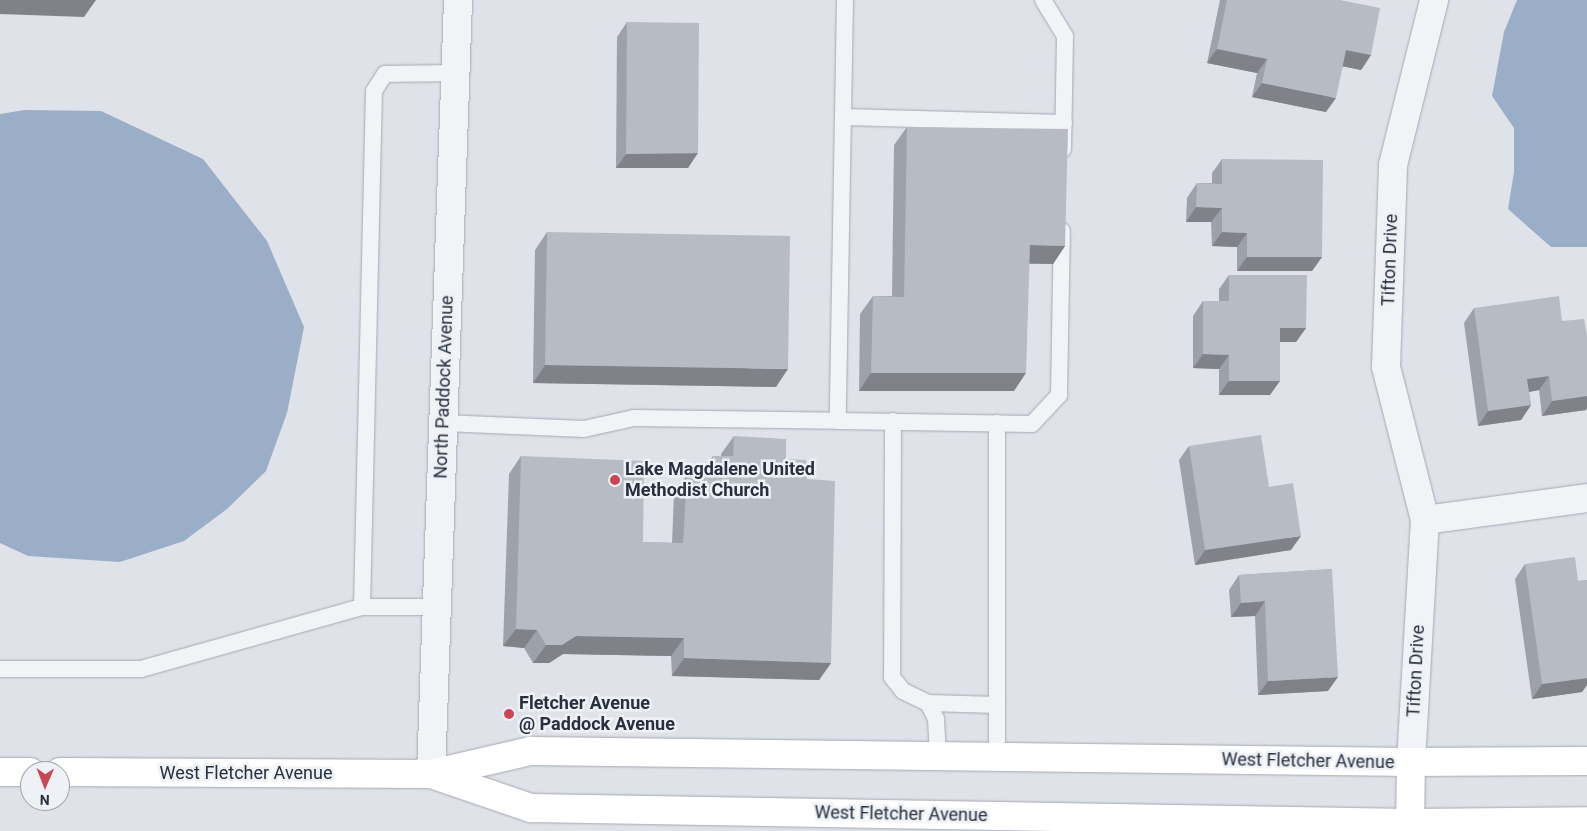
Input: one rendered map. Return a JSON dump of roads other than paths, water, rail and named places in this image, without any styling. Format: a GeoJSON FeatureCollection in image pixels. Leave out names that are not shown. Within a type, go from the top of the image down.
{"type":"FeatureCollection","features":[{"type":"Feature","properties":{"kind":"main road","name":"West Fletcher Avenue"},"geometry":{"type":"LineString","coordinates":[[70,772],[432,774],[531,751],[1411,762],[1587,760]]}},
{"type":"Feature","properties":{"kind":"main road"},"geometry":{"type":"LineString","coordinates":[[1410,827],[1411,762]]}},
{"type":"Feature","properties":{"kind":"main road"},"geometry":{"type":"LineString","coordinates":[[0,772],[20,772]]}},
{"type":"Feature","properties":{"kind":"main road","name":"West Fletcher Avenue"},"geometry":{"type":"LineString","coordinates":[[432,774],[532,808],[1410,827],[1587,821]]}},
{"type":"Feature","properties":{"kind":"street","name":"North Paddock Avenue"},"geometry":{"type":"LineString","coordinates":[[432,774],[458,0]]}},
{"type":"Feature","properties":{"kind":"street","name":"Tifton Drive"},"geometry":{"type":"LineString","coordinates":[[1411,762],[1425,520],[1386,367],[1393,165],[1434,0]]}},
{"type":"Feature","properties":{"kind":"street"},"geometry":{"type":"LineString","coordinates":[[1425,520],[1587,498]]}},
{"type":"Feature","properties":{"kind":"lane"},"geometry":{"type":"LineString","coordinates":[[838,421],[845,0]]}},
{"type":"Feature","properties":{"kind":"lane"},"geometry":{"type":"LineString","coordinates":[[1043,0],[1065,36],[1063,162]]}},
{"type":"Feature","properties":{"kind":"lane"},"geometry":{"type":"LineString","coordinates":[[362,606],[374,91],[385,74],[455,74]]}},
{"type":"Feature","properties":{"kind":"lane"},"geometry":{"type":"LineString","coordinates":[[844,117],[1064,123]]}},
{"type":"Feature","properties":{"kind":"lane"},"geometry":{"type":"LineString","coordinates":[[443,423],[584,428],[634,418],[1032,424],[1059,395],[1062,210]]}},
{"type":"Feature","properties":{"kind":"lane"},"geometry":{"type":"LineString","coordinates":[[893,421],[892,678],[904,691],[928,703],[997,705]]}},
{"type":"Feature","properties":{"kind":"lane"},"geometry":{"type":"LineString","coordinates":[[997,758],[998,422]]}},
{"type":"Feature","properties":{"kind":"lane"},"geometry":{"type":"LineString","coordinates":[[0,669],[141,669],[362,606],[437,607]]}},
{"type":"Feature","properties":{"kind":"lane"},"geometry":{"type":"LineString","coordinates":[[928,703],[936,719],[938,757]]}},
{"type":"Feature","properties":{"kind":"water"},"geometry":{"type":"Polygon","coordinates":[[[1517,0],[1587,0],[1587,247],[1551,247],[1508,209],[1514,172],[1514,128],[1492,96],[1504,32],[1517,0]]]}},
{"type":"Feature","properties":{"kind":"water"},"geometry":{"type":"Polygon","coordinates":[[[25,110],[101,111],[203,159],[267,241],[304,327],[287,413],[266,471],[227,509],[184,541],[120,562],[28,556],[0,543],[0,114],[25,110]]]}},
{"type":"Feature","properties":{"kind":"place","name":"Lake Magdalene United Methodist Church"},"geometry":{"type":"Point","coordinates":[615,480]}},
{"type":"Feature","properties":{"kind":"place","name":"Fletcher Avenue @ Paddock Avenue"},"geometry":{"type":"Point","coordinates":[509,714]}}]}
